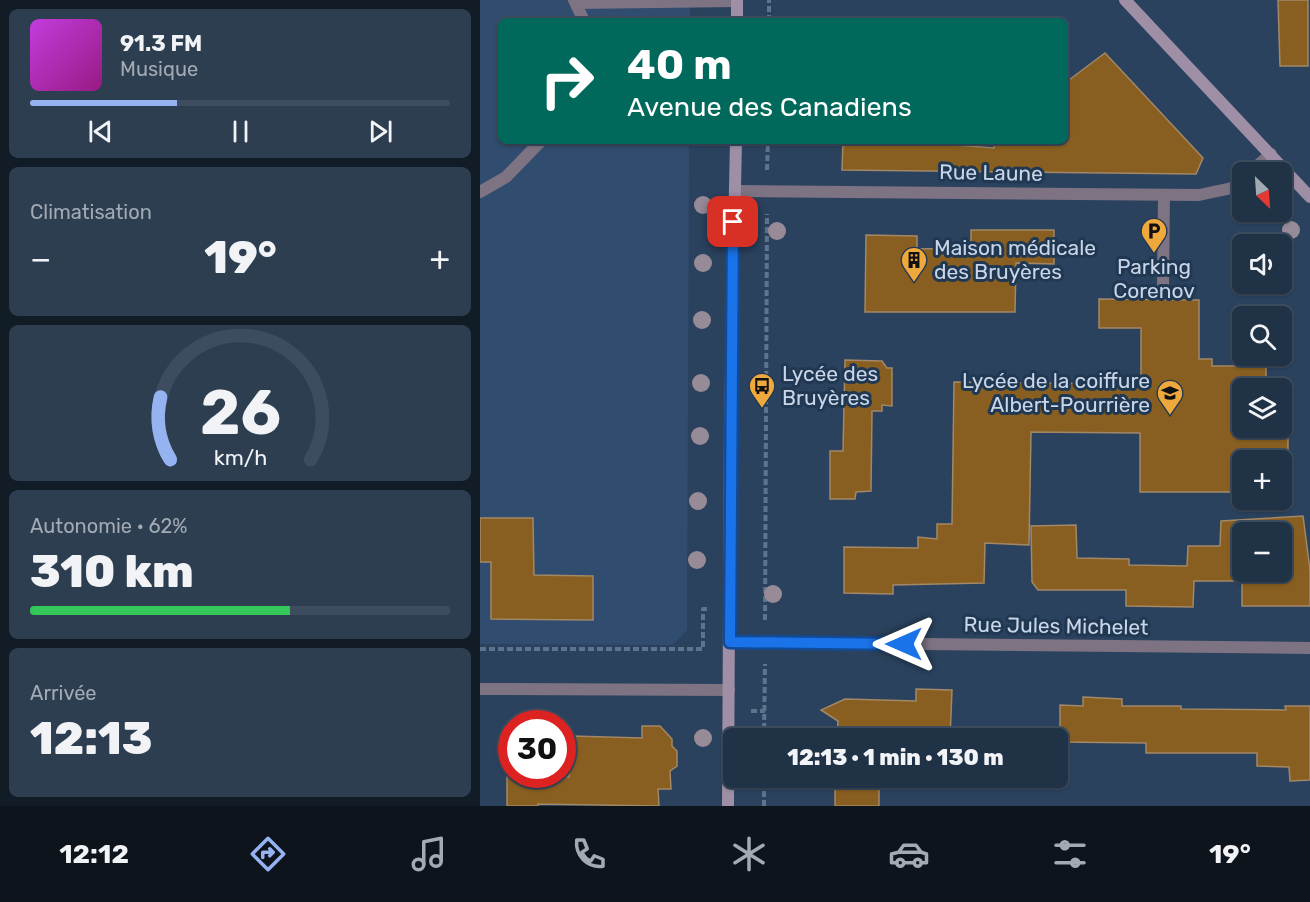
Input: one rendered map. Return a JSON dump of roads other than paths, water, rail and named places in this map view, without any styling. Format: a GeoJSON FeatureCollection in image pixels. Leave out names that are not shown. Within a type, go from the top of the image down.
{"type":"FeatureCollection","features":[{"type":"Feature","properties":{"kind":"main road"},"geometry":{"type":"LineString","coordinates":[[1125,0],[1310,197]]}},
{"type":"Feature","properties":{"kind":"main road"},"geometry":{"type":"LineString","coordinates":[[737,1],[737,18]]}},
{"type":"Feature","properties":{"kind":"main road"},"geometry":{"type":"LineString","coordinates":[[728,806],[736,144]]}},
{"type":"Feature","properties":{"kind":"street"},"geometry":{"type":"LineString","coordinates":[[583,18],[575,2],[737,1]]}},
{"type":"Feature","properties":{"kind":"street"},"geometry":{"type":"LineString","coordinates":[[480,192],[506,177],[538,144]]}},
{"type":"Feature","properties":{"kind":"street"},"geometry":{"type":"LineString","coordinates":[[1262,162],[1271,154]]}},
{"type":"Feature","properties":{"kind":"street","name":"Rue Laune"},"geometry":{"type":"LineString","coordinates":[[735,191],[1199,195],[1232,188]]}},
{"type":"Feature","properties":{"kind":"street"},"geometry":{"type":"LineString","coordinates":[[1163,287],[1164,195]]}},
{"type":"Feature","properties":{"kind":"street","name":"Rue Jules Michelet"},"geometry":{"type":"LineString","coordinates":[[730,642],[1310,648]]}},
{"type":"Feature","properties":{"kind":"street"},"geometry":{"type":"LineString","coordinates":[[480,689],[729,690]]}},
{"type":"Feature","properties":{"kind":"place","name":"Parking Corenov"},"geometry":{"type":"Point","coordinates":[1154,254]}},
{"type":"Feature","properties":{"kind":"place","name":"Maison médicale des Bruyères"},"geometry":{"type":"Point","coordinates":[914,283]}},
{"type":"Feature","properties":{"kind":"place","name":"Lycée des Bruyères"},"geometry":{"type":"Point","coordinates":[762,409]}},
{"type":"Feature","properties":{"kind":"place","name":"Lycée de la coiffure Albert-Pourrière"},"geometry":{"type":"Point","coordinates":[1170,416]}}]}
